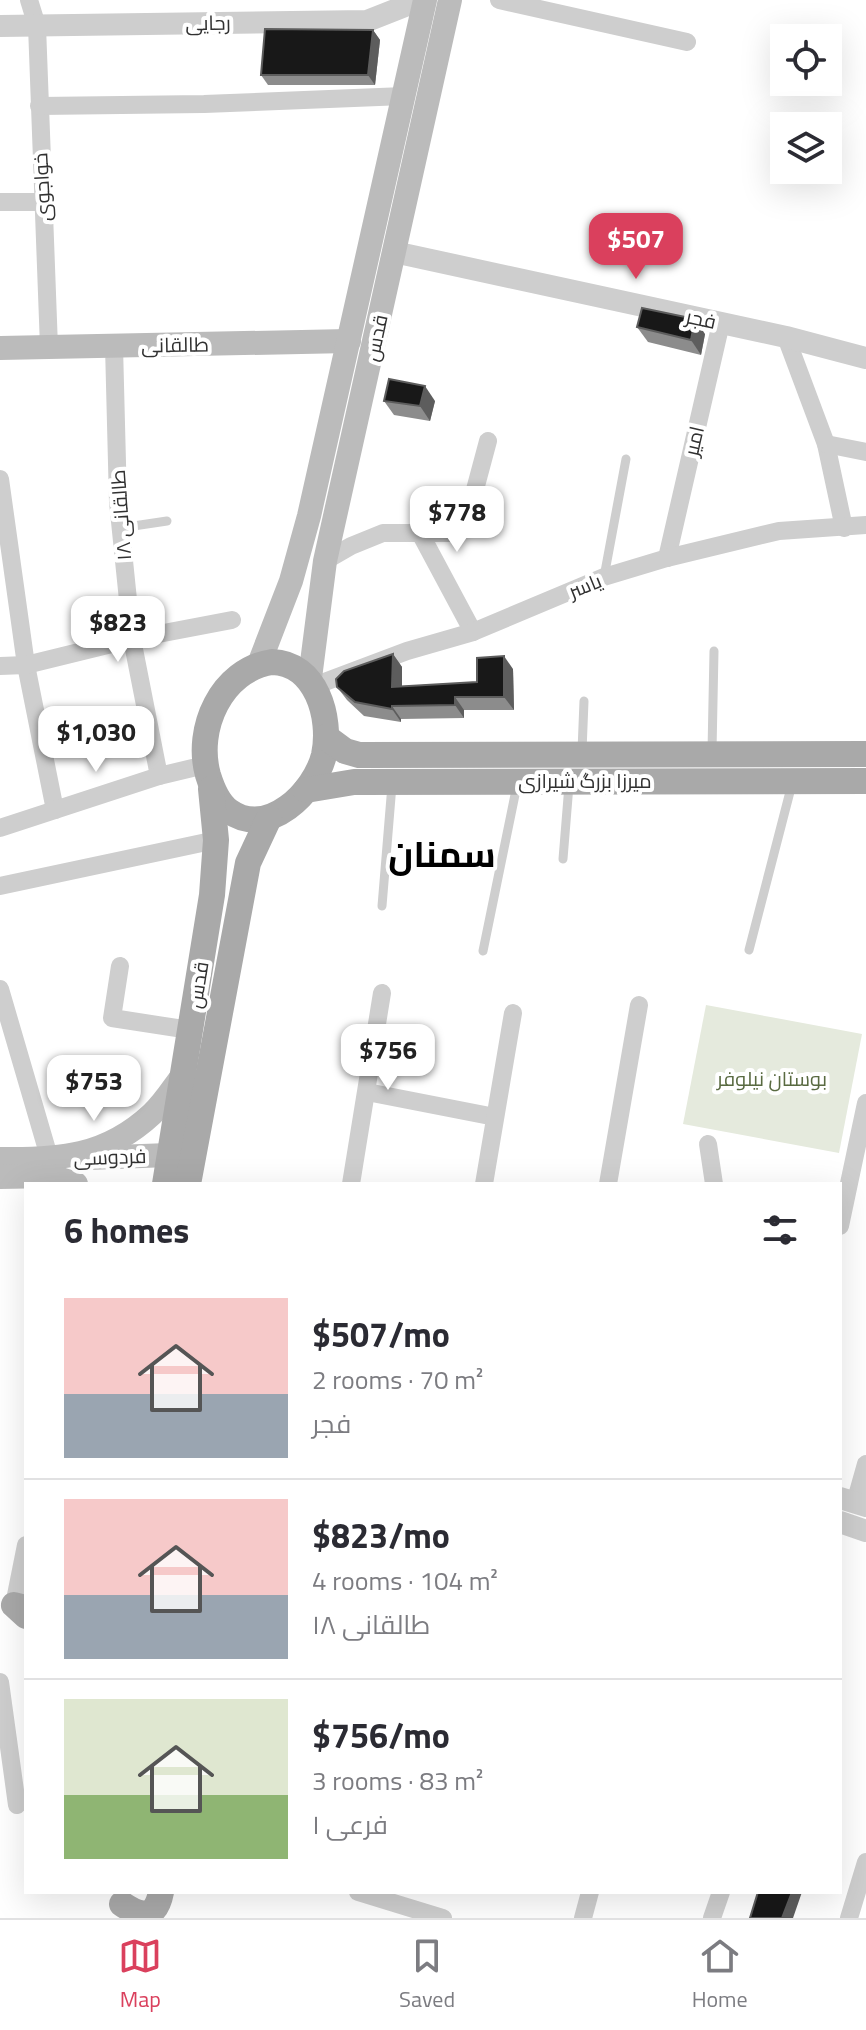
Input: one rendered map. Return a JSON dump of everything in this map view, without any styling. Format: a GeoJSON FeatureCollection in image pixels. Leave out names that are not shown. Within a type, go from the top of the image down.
{"type":"FeatureCollection","features":[{"type":"Feature","properties":{"kind":"main road","name":"قدس"},"geometry":{"type":"LineString","coordinates":[[259,664],[291,581],[309,516],[425,0]]}},
{"type":"Feature","properties":{"kind":"main road","name":"قدس"},"geometry":{"type":"LineString","coordinates":[[312,682],[316,622],[325,561],[450,0]]}},
{"type":"Feature","properties":{"kind":"main road","name":"طالقانی"},"geometry":{"type":"LineString","coordinates":[[0,348],[349,341]]}},
{"type":"Feature","properties":{"kind":"main road"},"geometry":{"type":"LineString","coordinates":[[277,614],[289,626],[303,630],[316,622]]}},
{"type":"Feature","properties":{"kind":"main road"},"geometry":{"type":"LineString","coordinates":[[284,662],[312,682],[326,737],[317,774],[290,805],[269,818],[244,820],[223,807],[208,775],[203,745],[213,709],[239,677],[259,664],[284,662]]}},
{"type":"Feature","properties":{"kind":"main road","name":"میرزا بزرگ شیرازی"},"geometry":{"type":"LineString","coordinates":[[326,737],[345,751],[359,755],[866,754]]}},
{"type":"Feature","properties":{"kind":"main road"},"geometry":{"type":"LineString","coordinates":[[498,755],[507,781]]}},
{"type":"Feature","properties":{"kind":"main road","name":"قدس"},"geometry":{"type":"LineString","coordinates":[[188,1182],[181,1156],[183,1075],[212,895],[216,840],[208,775]]}},
{"type":"Feature","properties":{"kind":"main road","name":"میرزا بزرگ شیرازی"},"geometry":{"type":"LineString","coordinates":[[306,790],[354,782],[866,781]]}},
{"type":"Feature","properties":{"kind":"main road","name":"قدس"},"geometry":{"type":"LineString","coordinates":[[166,1182],[181,1156],[248,863],[269,818]]}},
{"type":"Feature","properties":{"kind":"main road","name":"فردوسی"},"geometry":{"type":"LineString","coordinates":[[50,1160],[87,1153],[122,1137],[153,1113],[183,1075]]}},
{"type":"Feature","properties":{"kind":"main road","name":"فردوسی"},"geometry":{"type":"LineString","coordinates":[[0,1159],[181,1156]]}},
{"type":"Feature","properties":{"kind":"main road","name":"فردوسی"},"geometry":{"type":"LineString","coordinates":[[0,1177],[51,1176],[70,1182]]}},
{"type":"Feature","properties":{"kind":"main road"},"geometry":{"type":"LineString","coordinates":[[123,1905],[134,1914],[144,1916],[158,1906],[161,1894]]}},
{"type":"Feature","properties":{"kind":"main road"},"geometry":{"type":"LineString","coordinates":[[162,1894],[166,1918]]}},
{"type":"Feature","properties":{"kind":"street","name":"خواجوی"},"geometry":{"type":"LineString","coordinates":[[29,0],[37,26],[49,347]]}},
{"type":"Feature","properties":{"kind":"street","name":"رجایی"},"geometry":{"type":"LineString","coordinates":[[0,26],[367,21],[405,6],[412,0]]}},
{"type":"Feature","properties":{"kind":"street"},"geometry":{"type":"LineString","coordinates":[[499,0],[687,42]]}},
{"type":"Feature","properties":{"kind":"street"},"geometry":{"type":"LineString","coordinates":[[39,106],[204,104],[404,96]]}},
{"type":"Feature","properties":{"kind":"street"},"geometry":{"type":"LineString","coordinates":[[0,202],[43,202]]}},
{"type":"Feature","properties":{"kind":"street","name":"فجر"},"geometry":{"type":"LineString","coordinates":[[394,252],[786,337],[866,358]]}},
{"type":"Feature","properties":{"kind":"street","name":"امیر"},"geometry":{"type":"LineString","coordinates":[[667,558],[721,323]]}},
{"type":"Feature","properties":{"kind":"street"},"geometry":{"type":"LineString","coordinates":[[786,337],[826,444],[844,528]]}},
{"type":"Feature","properties":{"kind":"street","name":"طالقانی ۱۸"},"geometry":{"type":"LineString","coordinates":[[114,346],[120,528],[132,639],[159,776]]}},
{"type":"Feature","properties":{"kind":"street"},"geometry":{"type":"LineString","coordinates":[[325,561],[383,533],[456,533],[465,527],[488,441]]}},
{"type":"Feature","properties":{"kind":"street"},"geometry":{"type":"LineString","coordinates":[[826,444],[866,452]]}},
{"type":"Feature","properties":{"kind":"street"},"geometry":{"type":"LineString","coordinates":[[0,479],[26,665],[55,810]]}},
{"type":"Feature","properties":{"kind":"street","name":"یاسر"},"geometry":{"type":"LineString","coordinates":[[312,682],[473,632],[604,577],[667,558],[779,531],[866,525]]}},
{"type":"Feature","properties":{"kind":"street"},"geometry":{"type":"LineString","coordinates":[[420,533],[473,632]]}},
{"type":"Feature","properties":{"kind":"street"},"geometry":{"type":"LineString","coordinates":[[0,666],[26,665],[132,639],[232,620]]}},
{"type":"Feature","properties":{"kind":"street"},"geometry":{"type":"LineString","coordinates":[[0,828],[159,776],[208,775]]}},
{"type":"Feature","properties":{"kind":"street"},"geometry":{"type":"LineString","coordinates":[[0,886],[216,840]]}},
{"type":"Feature","properties":{"kind":"street"},"geometry":{"type":"LineString","coordinates":[[120,966],[112,1018],[190,1030]]}},
{"type":"Feature","properties":{"kind":"street"},"geometry":{"type":"LineString","coordinates":[[0,989],[50,1160]]}},
{"type":"Feature","properties":{"kind":"street"},"geometry":{"type":"LineString","coordinates":[[351,1182],[382,993]]}},
{"type":"Feature","properties":{"kind":"street"},"geometry":{"type":"LineString","coordinates":[[608,1182],[639,1005]]}},
{"type":"Feature","properties":{"kind":"street"},"geometry":{"type":"LineString","coordinates":[[488,1182],[495,1117],[513,1013]]}},
{"type":"Feature","properties":{"kind":"street"},"geometry":{"type":"LineString","coordinates":[[367,1092],[495,1117]]}},
{"type":"Feature","properties":{"kind":"street"},"geometry":{"type":"LineString","coordinates":[[842,1222],[857,1188],[866,1103]]}},
{"type":"Feature","properties":{"kind":"street"},"geometry":{"type":"LineString","coordinates":[[708,1144],[714,1182]]}},
{"type":"Feature","properties":{"kind":"street"},"geometry":{"type":"LineString","coordinates":[[854,1502],[866,1464]]}},
{"type":"Feature","properties":{"kind":"street"},"geometry":{"type":"LineString","coordinates":[[17,1608],[24,1559]]}},
{"type":"Feature","properties":{"kind":"street"},"geometry":{"type":"LineString","coordinates":[[0,1682],[14,1806]]}},
{"type":"Feature","properties":{"kind":"street"},"geometry":{"type":"LineString","coordinates":[[849,1918],[866,1862]]}},
{"type":"Feature","properties":{"kind":"street"},"geometry":{"type":"LineString","coordinates":[[362,1894],[395,1910],[443,1918]]}},
{"type":"Feature","properties":{"kind":"street"},"geometry":{"type":"LineString","coordinates":[[583,1918],[589,1894]]}},
{"type":"Feature","properties":{"kind":"street"},"geometry":{"type":"LineString","coordinates":[[712,1918],[720,1894]]}},
{"type":"Feature","properties":{"kind":"lane"},"geometry":{"type":"LineString","coordinates":[[604,577],[626,459]]}},
{"type":"Feature","properties":{"kind":"lane"},"geometry":{"type":"LineString","coordinates":[[120,528],[167,521]]}},
{"type":"Feature","properties":{"kind":"lane"},"geometry":{"type":"LineString","coordinates":[[711,754],[714,651]]}},
{"type":"Feature","properties":{"kind":"lane"},"geometry":{"type":"LineString","coordinates":[[582,755],[584,701]]}},
{"type":"Feature","properties":{"kind":"lane"},"geometry":{"type":"LineString","coordinates":[[483,951],[507,781]]}},
{"type":"Feature","properties":{"kind":"lane"},"geometry":{"type":"LineString","coordinates":[[563,859],[570,781]]}},
{"type":"Feature","properties":{"kind":"lane"},"geometry":{"type":"LineString","coordinates":[[749,950],[792,781]]}},
{"type":"Feature","properties":{"kind":"lane"},"geometry":{"type":"LineString","coordinates":[[382,906],[392,782]]}},
{"type":"Feature","properties":{"kind":"green space","name":"بوستان نیلوفر"},"geometry":{"type":"Polygon","coordinates":[[[706,1005],[862,1034],[839,1153],[683,1124],[706,1005]]]}},
{"type":"Feature","properties":{"kind":"building"},"geometry":{"type":"Polygon","coordinates":[[[265,29],[373,30],[368,75],[261,75],[265,29]]]}},
{"type":"Feature","properties":{"kind":"building"},"geometry":{"type":"Polygon","coordinates":[[[642,308],[695,319],[691,340],[637,327],[642,308]]]}},
{"type":"Feature","properties":{"kind":"building"},"geometry":{"type":"Polygon","coordinates":[[[389,379],[425,386],[420,406],[384,401],[389,379]]]}},
{"type":"Feature","properties":{"kind":"building"},"geometry":{"type":"Polygon","coordinates":[[[393,654],[392,687],[477,682],[477,658],[504,656],[504,697],[455,697],[455,705],[392,706],[392,709],[355,702],[337,687],[336,679],[344,671],[393,654]]]}},
{"type":"Feature","properties":{"kind":"building"},"geometry":{"type":"Polygon","coordinates":[[[757,1894],[791,1894],[782,1918],[750,1918],[757,1894]]]}},
{"type":"Feature","properties":{"kind":"district","name":"سمنان"},"geometry":{"type":"Point","coordinates":[442,854]}}]}
